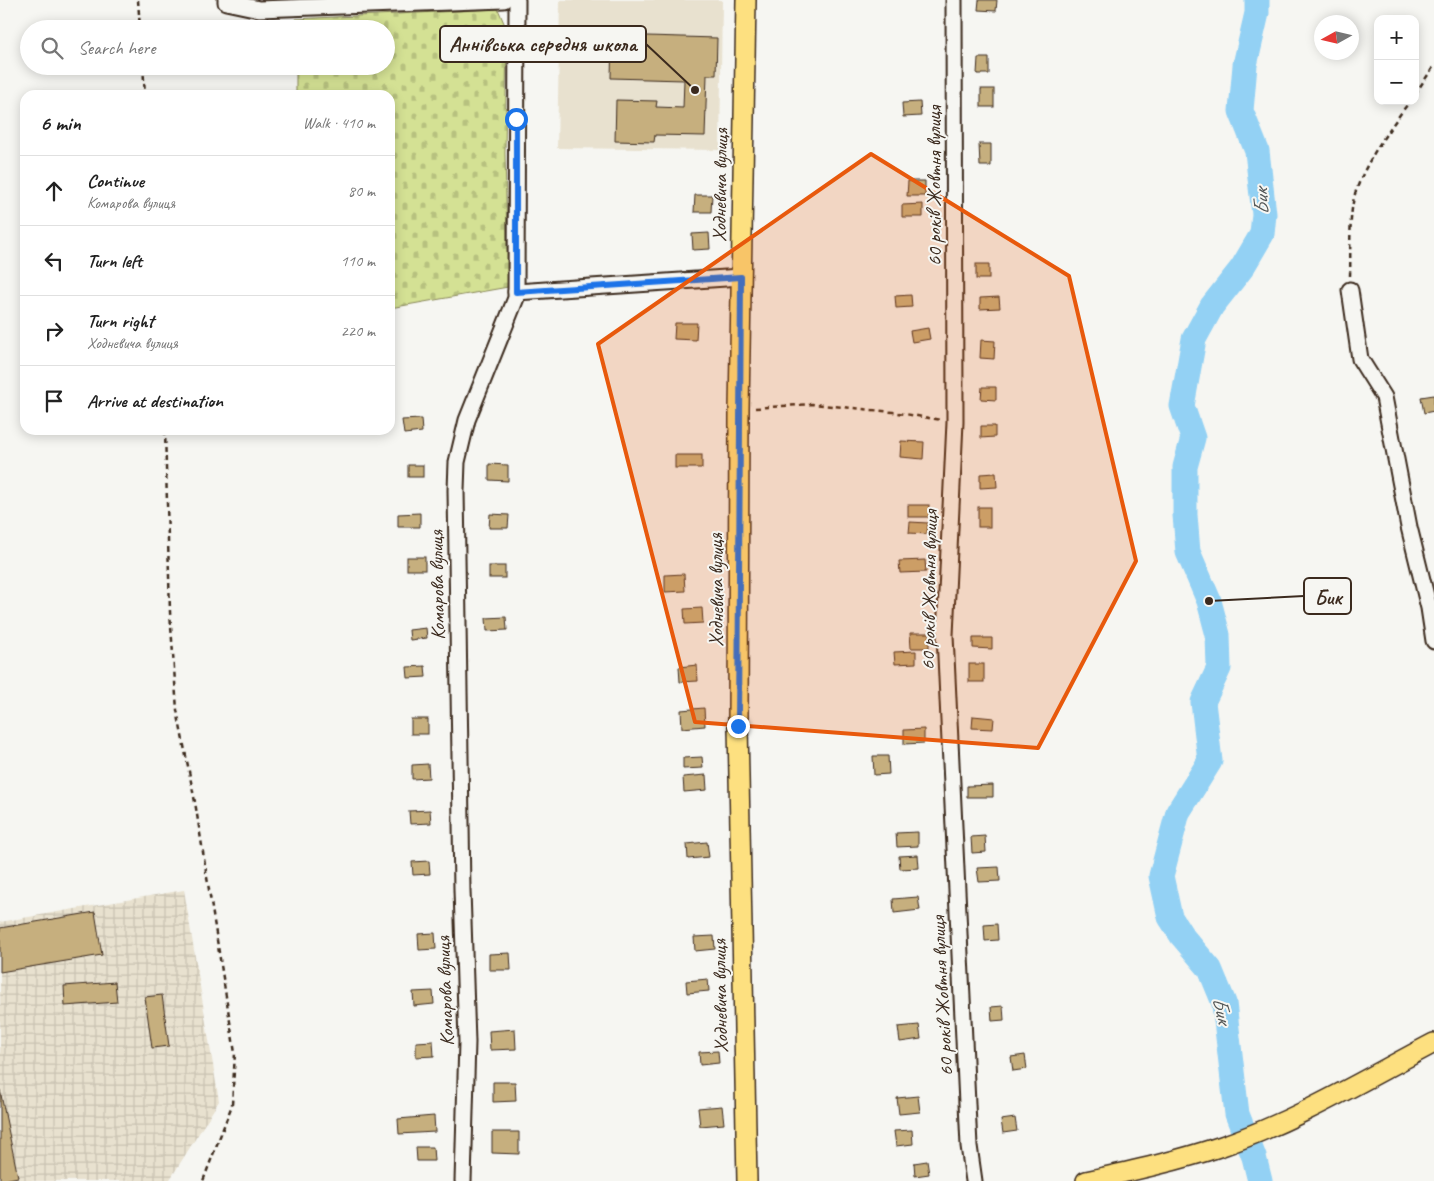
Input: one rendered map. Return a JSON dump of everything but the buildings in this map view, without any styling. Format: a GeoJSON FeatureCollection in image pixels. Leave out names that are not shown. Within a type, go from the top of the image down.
{"type":"FeatureCollection","features":[{"type":"Feature","properties":{"kind":"main road","name":"Ходневича вулиця"},"geometry":{"type":"LineString","coordinates":[[746,0],[739,410],[738,726],[747,1181]]}},
{"type":"Feature","properties":{"kind":"main road"},"geometry":{"type":"LineString","coordinates":[[1086,1181],[1169,1162],[1223,1146],[1281,1123],[1434,1044]]}},
{"type":"Feature","properties":{"kind":"street"},"geometry":{"type":"LineString","coordinates":[[226,0],[226,2],[259,10],[504,0]]}},
{"type":"Feature","properties":{"kind":"street","name":"Комарова вулиця"},"geometry":{"type":"LineString","coordinates":[[463,1181],[467,1042],[461,860],[457,462],[467,420],[516,298],[517,0]]}},
{"type":"Feature","properties":{"kind":"street","name":"60 років Жовтня вулиця"},"geometry":{"type":"LineString","coordinates":[[954,0],[955,422],[945,635],[969,1146],[974,1181]]}},
{"type":"Feature","properties":{"kind":"street"},"geometry":{"type":"LineString","coordinates":[[516,292],[741,277]]}},
{"type":"Feature","properties":{"kind":"street"},"geometry":{"type":"LineString","coordinates":[[1350,290],[1360,359],[1384,398],[1409,527],[1429,608],[1434,641]]}},
{"type":"Feature","properties":{"kind":"path"},"geometry":{"type":"LineString","coordinates":[[138,0],[139,20]]}},
{"type":"Feature","properties":{"kind":"path"},"geometry":{"type":"LineString","coordinates":[[1419,88],[1434,66]]}},
{"type":"Feature","properties":{"kind":"path"},"geometry":{"type":"LineString","coordinates":[[143,75],[144,90]]}},
{"type":"Feature","properties":{"kind":"path"},"geometry":{"type":"LineString","coordinates":[[1350,290],[1351,233],[1356,192],[1375,152],[1407,105]]}},
{"type":"Feature","properties":{"kind":"path"},"geometry":{"type":"LineString","coordinates":[[739,410],[812,404],[893,412],[955,422]]}},
{"type":"Feature","properties":{"kind":"path"},"geometry":{"type":"LineString","coordinates":[[165,435],[170,612],[177,710],[195,802],[235,1053],[232,1105],[203,1181]]}},
{"type":"Feature","properties":{"kind":"highlighted area"},"geometry":{"type":"Polygon","coordinates":[[[871,154],[1069,276],[1136,561],[1038,748],[695,722],[598,344],[871,154]]]}},
{"type":"Feature","properties":{"kind":"shaded area"},"geometry":{"type":"Polygon","coordinates":[[[560,0],[722,0],[720,150],[557,148],[560,0]]]}},
{"type":"Feature","properties":{"kind":"shaded area"},"geometry":{"type":"Polygon","coordinates":[[[184,890],[219,1101],[169,1181],[0,1181],[0,922],[184,890]]]}},
{"type":"Feature","properties":{"kind":"green space"},"geometry":{"type":"Polygon","coordinates":[[[498,9],[507,30],[505,153],[508,287],[395,307],[395,90],[296,90],[296,75],[395,75],[395,20],[296,19],[498,9]]]}},
{"type":"Feature","properties":{"kind":"waterway","name":"Бик"},"geometry":{"type":"LineString","coordinates":[[1257,0],[1257,13],[1245,65],[1241,111],[1257,151],[1264,214],[1262,234],[1242,268],[1212,306],[1194,339],[1182,406],[1193,438],[1185,467],[1185,515],[1188,552],[1209,601],[1218,635],[1219,668],[1203,702],[1210,761],[1178,812],[1161,876],[1170,917],[1182,936],[1210,969],[1224,1003],[1237,1114],[1254,1157],[1260,1181]]}},
{"type":"Feature","properties":{"kind":"place","name":"Аннівська середня школа"},"geometry":{"type":"Point","coordinates":[695,90]}},
{"type":"Feature","properties":{"kind":"place","name":"Бик"},"geometry":{"type":"Point","coordinates":[1209,601]}},
{"type":"Feature","properties":{"kind":"route"},"geometry":{"type":"LineString","coordinates":[[516,119],[516,292],[741,277],[738,726]]}}]}
